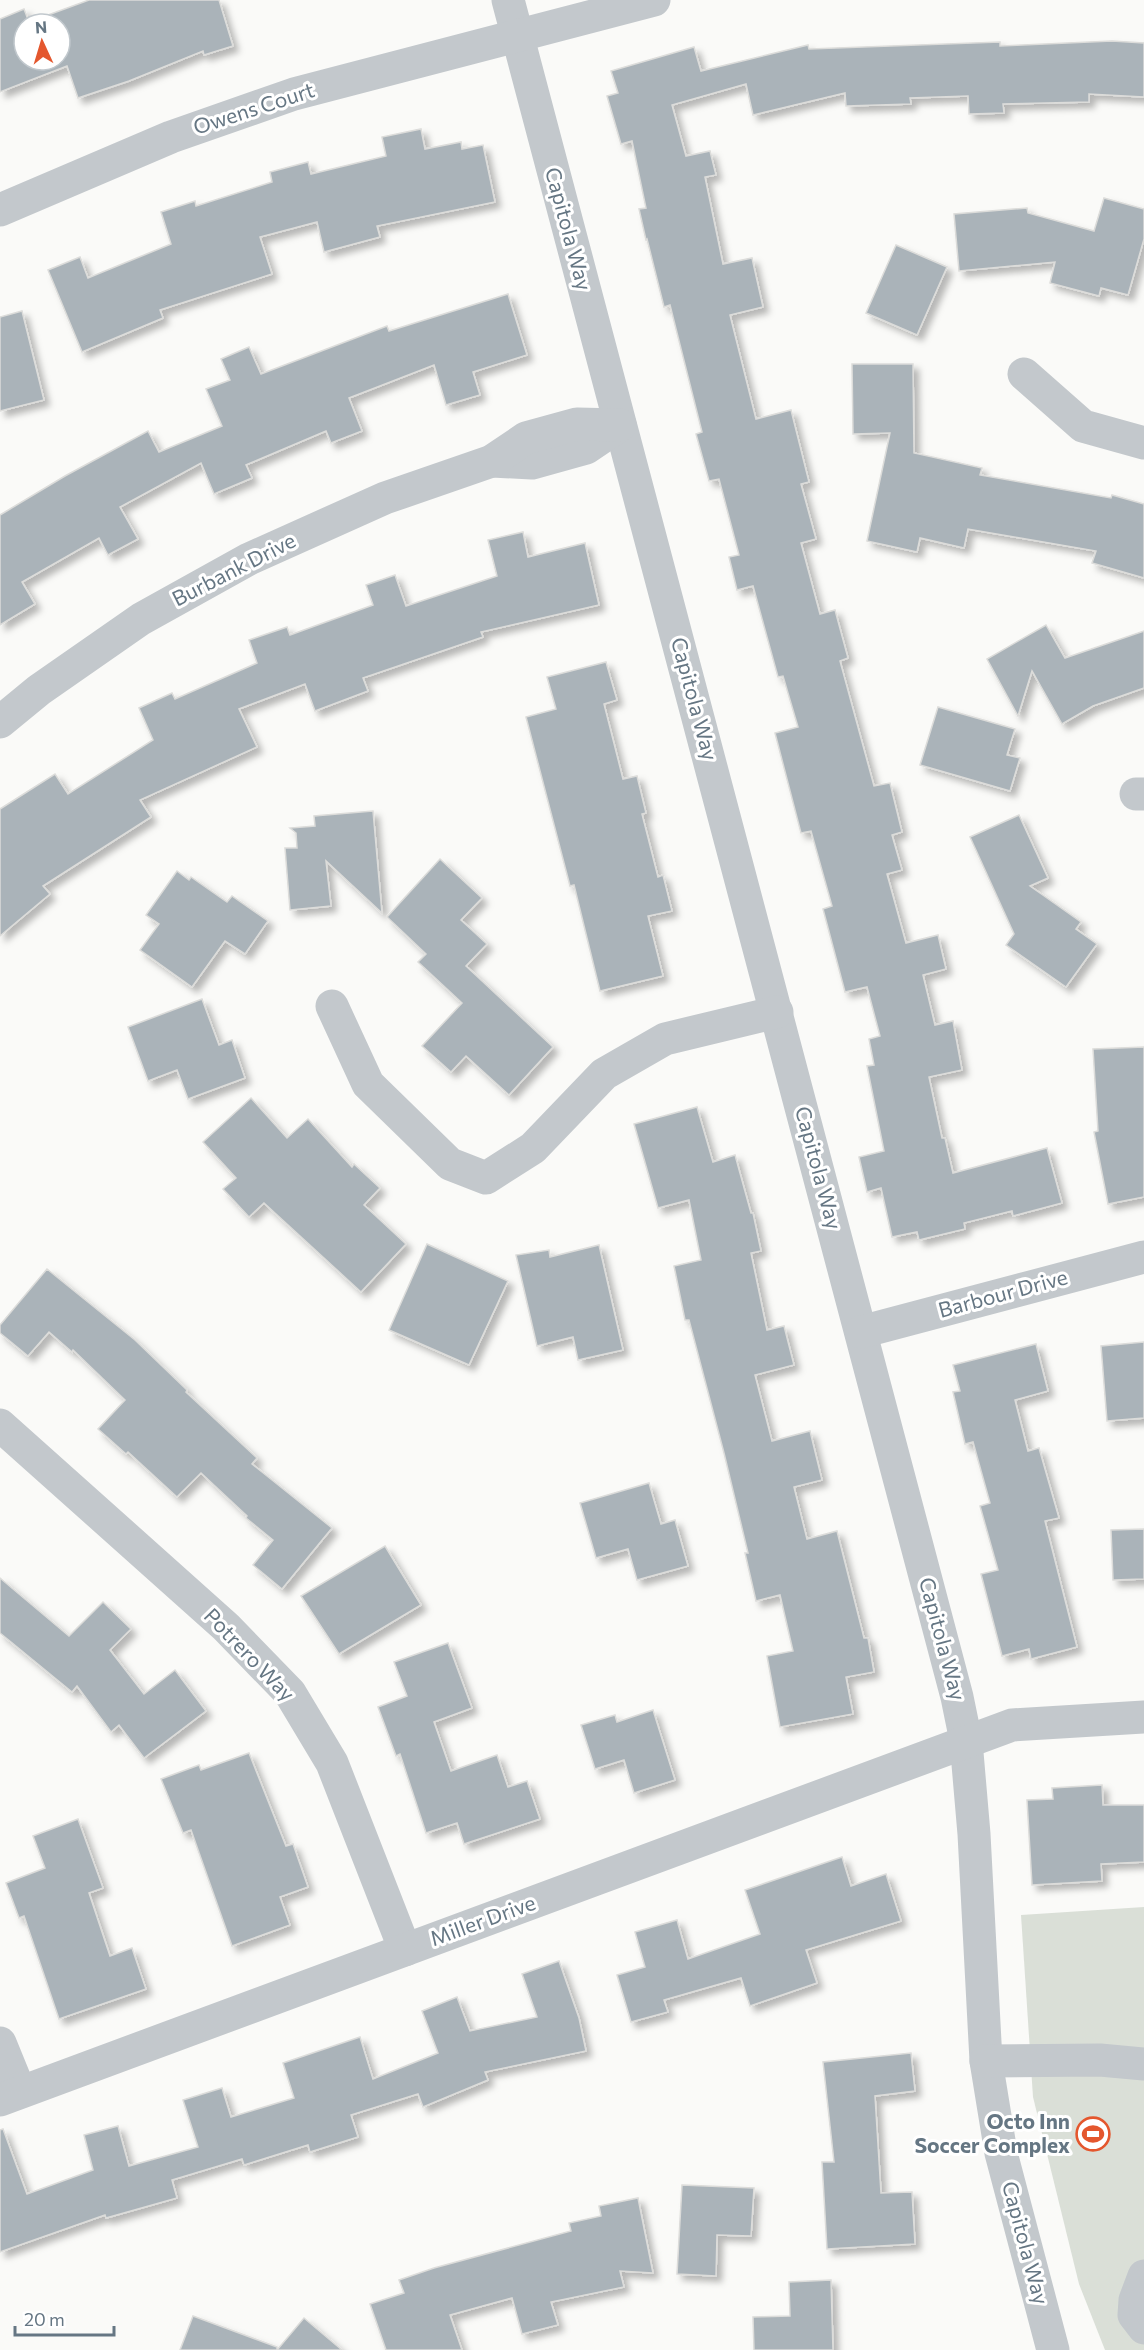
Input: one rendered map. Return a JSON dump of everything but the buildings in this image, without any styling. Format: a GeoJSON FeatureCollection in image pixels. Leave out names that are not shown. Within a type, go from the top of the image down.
{"type":"FeatureCollection","features":[{"type":"Feature","properties":{"kind":"street","name":"Capitola Way"},"geometry":{"type":"LineString","coordinates":[[508,0],[957,1697],[966,1741],[974,1834],[986,2061],[1001,2153],[1053,2350]]}},
{"type":"Feature","properties":{"kind":"street","name":"Owens Court"},"geometry":{"type":"LineString","coordinates":[[0,210],[171,137],[294,94],[654,0]]}},
{"type":"Feature","properties":{"kind":"street"},"geometry":{"type":"LineString","coordinates":[[1024,375],[1083,426],[1144,443]]}},
{"type":"Feature","properties":{"kind":"street","name":"Burbank Drive"},"geometry":{"type":"LineString","coordinates":[[0,722],[39,690],[141,619],[249,559],[385,498],[492,461],[526,438],[577,424],[620,425]]}},
{"type":"Feature","properties":{"kind":"street"},"geometry":{"type":"LineString","coordinates":[[332,1006],[368,1084],[450,1164],[486,1178],[534,1148],[604,1074],[614,1068],[665,1039],[777,1011]]}},
{"type":"Feature","properties":{"kind":"street","name":"Barbour Drive"},"geometry":{"type":"LineString","coordinates":[[861,1332],[1144,1257]]}},
{"type":"Feature","properties":{"kind":"street","name":"Potrero Way"},"geometry":{"type":"LineString","coordinates":[[0,1425],[226,1627],[290,1693],[332,1763],[405,1950]]}},
{"type":"Feature","properties":{"kind":"street","name":"Miller Drive"},"geometry":{"type":"LineString","coordinates":[[10,2096],[1012,1725],[1144,1717]]}},
{"type":"Feature","properties":{"kind":"street"},"geometry":{"type":"LineString","coordinates":[[0,2043],[10,2096]]}},
{"type":"Feature","properties":{"kind":"street"},"geometry":{"type":"LineString","coordinates":[[986,2061],[1100,2060],[1144,2064]]}},
{"type":"Feature","properties":{"kind":"street"},"geometry":{"type":"LineString","coordinates":[[1144,2276],[1135,2300],[1134,2315],[1144,2328]]}},
{"type":"Feature","properties":{"kind":"shaded area","name":"Octo Inn Soccer Complex"},"geometry":{"type":"Polygon","coordinates":[[[1144,1907],[1144,2350],[1105,2350],[1079,2284],[1033,2097],[1021,1915],[1144,1907]]]}},
{"type":"Feature","properties":{"kind":"place","name":"Octo Inn Soccer Complex"},"geometry":{"type":"Point","coordinates":[1093,2134]}}]}
